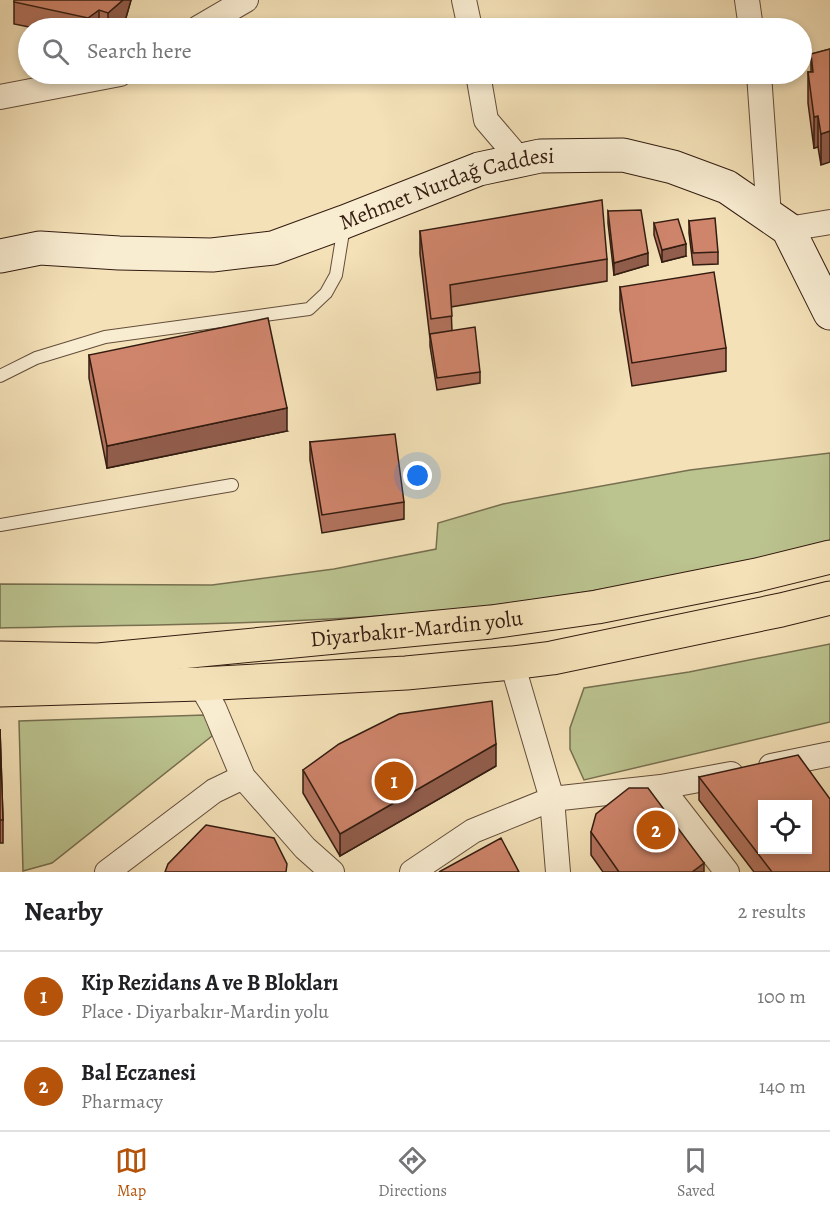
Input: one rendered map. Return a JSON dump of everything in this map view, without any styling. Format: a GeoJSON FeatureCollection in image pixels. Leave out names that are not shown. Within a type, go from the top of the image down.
{"type":"FeatureCollection","features":[{"type":"Feature","properties":{"kind":"highway","name":"Diyarbakır-Mardin yolu"},"geometry":{"type":"LineString","coordinates":[[0,658],[98,660],[491,622],[597,607],[757,575],[830,557]]}},
{"type":"Feature","properties":{"kind":"highway","name":"Diyarbakır-Mardin yolu"},"geometry":{"type":"LineString","coordinates":[[0,690],[200,684],[406,673],[512,663],[552,658],[830,598]]}},
{"type":"Feature","properties":{"kind":"street"},"geometry":{"type":"LineString","coordinates":[[464,0],[468,18]]}},
{"type":"Feature","properties":{"kind":"street"},"geometry":{"type":"LineString","coordinates":[[747,0],[750,18]]}},
{"type":"Feature","properties":{"kind":"street"},"geometry":{"type":"LineString","coordinates":[[214,18],[241,1]]}},
{"type":"Feature","properties":{"kind":"street"},"geometry":{"type":"LineString","coordinates":[[0,97],[68,84]]}},
{"type":"Feature","properties":{"kind":"street"},"geometry":{"type":"LineString","coordinates":[[480,84],[486,120],[521,160]]}},
{"type":"Feature","properties":{"kind":"street"},"geometry":{"type":"LineString","coordinates":[[760,84],[779,223],[830,222]]}},
{"type":"Feature","properties":{"kind":"street","name":"Mehmet Nurdağ Caddesi"},"geometry":{"type":"LineString","coordinates":[[0,256],[40,248],[212,255],[273,248],[478,169],[540,156],[623,155],[673,167],[727,187],[779,223],[830,313]]}},
{"type":"Feature","properties":{"kind":"street"},"geometry":{"type":"LineString","coordinates":[[512,663],[552,799],[558,872]]}},
{"type":"Feature","properties":{"kind":"street"},"geometry":{"type":"LineString","coordinates":[[200,684],[214,708],[243,777],[305,848],[332,872]]}},
{"type":"Feature","properties":{"kind":"street"},"geometry":{"type":"LineString","coordinates":[[412,872],[473,831],[552,799],[662,787],[828,761]]}},
{"type":"Feature","properties":{"kind":"street"},"geometry":{"type":"LineString","coordinates":[[107,872],[214,791],[243,777]]}},
{"type":"Feature","properties":{"kind":"street"},"geometry":{"type":"LineString","coordinates":[[662,787],[727,872]]}},
{"type":"Feature","properties":{"kind":"lane"},"geometry":{"type":"LineString","coordinates":[[0,376],[36,358],[105,338],[309,309],[326,293],[336,275],[344,222]]}},
{"type":"Feature","properties":{"kind":"lane"},"geometry":{"type":"LineString","coordinates":[[0,525],[232,485]]}},
{"type":"Feature","properties":{"kind":"green space"},"geometry":{"type":"Polygon","coordinates":[[[830,453],[830,544],[654,580],[522,602],[477,607],[358,617],[238,623],[0,628],[0,584],[212,585],[334,569],[436,549],[438,523],[503,504],[690,470],[830,453]]]}},
{"type":"Feature","properties":{"kind":"green space"},"geometry":{"type":"Polygon","coordinates":[[[830,644],[830,722],[584,780],[570,749],[570,728],[584,688],[689,672],[830,644]]]}},
{"type":"Feature","properties":{"kind":"green space"},"geometry":{"type":"Polygon","coordinates":[[[205,715],[212,736],[52,863],[23,871],[19,721],[205,715]]]}},
{"type":"Feature","properties":{"kind":"building"},"geometry":{"type":"Polygon","coordinates":[[[14,0],[123,0],[108,13],[99,10],[88,18],[14,2],[14,0]]]}},
{"type":"Feature","properties":{"kind":"building"},"geometry":{"type":"Polygon","coordinates":[[[830,49],[830,131],[821,134],[818,116],[814,117],[810,84],[812,84],[813,72],[812,54],[830,49]]]}},
{"type":"Feature","properties":{"kind":"building"},"geometry":{"type":"Polygon","coordinates":[[[602,200],[607,259],[450,285],[452,316],[431,319],[420,231],[602,200]]]}},
{"type":"Feature","properties":{"kind":"building"},"geometry":{"type":"Polygon","coordinates":[[[641,210],[648,253],[614,263],[608,211],[641,210]]]}},
{"type":"Feature","properties":{"kind":"building"},"geometry":{"type":"Polygon","coordinates":[[[715,218],[718,252],[693,253],[689,221],[715,218]]]}},
{"type":"Feature","properties":{"kind":"building"},"geometry":{"type":"Polygon","coordinates":[[[678,219],[686,244],[662,250],[654,223],[678,219]]]}},
{"type":"Feature","properties":{"kind":"building"},"geometry":{"type":"Polygon","coordinates":[[[714,272],[726,348],[632,363],[620,287],[714,272]]]}},
{"type":"Feature","properties":{"kind":"building"},"geometry":{"type":"Polygon","coordinates":[[[268,318],[287,408],[107,446],[89,355],[268,318]]]}},
{"type":"Feature","properties":{"kind":"building"},"geometry":{"type":"Polygon","coordinates":[[[475,327],[480,372],[437,378],[430,334],[475,327]]]}},
{"type":"Feature","properties":{"kind":"building"},"geometry":{"type":"Polygon","coordinates":[[[395,434],[404,502],[322,515],[310,442],[395,434]]]}},
{"type":"Feature","properties":{"kind":"building"},"geometry":{"type":"Polygon","coordinates":[[[492,701],[496,744],[340,834],[303,770],[339,744],[399,714],[492,701]]]}},
{"type":"Feature","properties":{"kind":"building"},"geometry":{"type":"Polygon","coordinates":[[[0,729],[3,820],[0,820],[0,729]]]}},
{"type":"Feature","properties":{"kind":"building"},"geometry":{"type":"Polygon","coordinates":[[[798,755],[830,799],[830,872],[772,872],[758,854],[812,854],[812,800],[758,800],[758,854],[699,777],[798,755]]]}},
{"type":"Feature","properties":{"kind":"building"},"geometry":{"type":"Polygon","coordinates":[[[629,788],[648,788],[704,863],[692,872],[619,872],[591,832],[596,814],[629,788]]]}},
{"type":"Feature","properties":{"kind":"building"},"geometry":{"type":"Polygon","coordinates":[[[206,825],[274,838],[287,864],[286,872],[165,872],[168,864],[206,825]]]}},
{"type":"Feature","properties":{"kind":"building"},"geometry":{"type":"Polygon","coordinates":[[[501,838],[519,872],[439,872],[501,838]]]}},
{"type":"Feature","properties":{"kind":"place","name":"Kip Rezidans A ve B Blokları"},"geometry":{"type":"Point","coordinates":[394,781]}},
{"type":"Feature","properties":{"kind":"place","name":"Bal Eczanesi"},"geometry":{"type":"Point","coordinates":[656,830]}}]}
